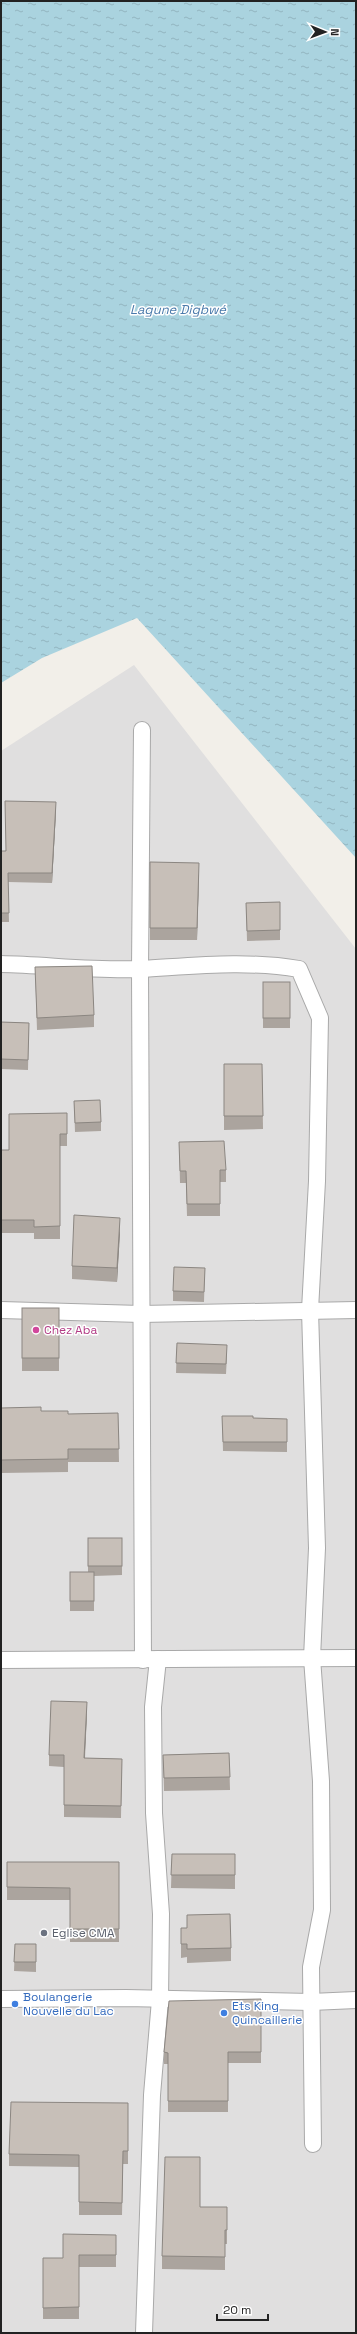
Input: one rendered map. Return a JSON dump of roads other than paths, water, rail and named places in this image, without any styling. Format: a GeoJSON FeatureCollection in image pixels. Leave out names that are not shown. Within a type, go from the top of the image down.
{"type":"FeatureCollection","features":[{"type":"Feature","properties":{"kind":"street"},"geometry":{"type":"LineString","coordinates":[[142,730],[140,969],[141,1314],[150,1660],[153,1707],[154,1813],[161,1914],[160,2000],[152,2095],[144,2333]]}},
{"type":"Feature","properties":{"kind":"street"},"geometry":{"type":"LineString","coordinates":[[1,964],[140,969],[253,964],[299,969],[320,1018],[317,1181],[310,1310],[317,1548],[312,1658],[321,1781],[322,1910],[311,1967],[313,2144]]}},
{"type":"Feature","properties":{"kind":"street"},"geometry":{"type":"LineString","coordinates":[[1,1310],[141,1314],[356,1310]]}},
{"type":"Feature","properties":{"kind":"street"},"geometry":{"type":"LineString","coordinates":[[1,1660],[356,1658]]}},
{"type":"Feature","properties":{"kind":"street"},"geometry":{"type":"LineString","coordinates":[[1,1999],[126,1998],[160,2000],[311,2002],[356,2000]]}},
{"type":"Feature","properties":{"kind":"water","name":"Lagune Digbwé"},"geometry":{"type":"Polygon","coordinates":[[[1,1],[356,1],[356,858],[137,618],[42,658],[1,683],[1,1]]]}},
{"type":"Feature","properties":{"kind":"place","name":"Chez Aba"},"geometry":{"type":"Point","coordinates":[36,1330]}},
{"type":"Feature","properties":{"kind":"place","name":"Eglise CMA"},"geometry":{"type":"Point","coordinates":[44,1933]}},
{"type":"Feature","properties":{"kind":"place","name":"Boulangerie Nouvelle du Lac"},"geometry":{"type":"Point","coordinates":[15,2004]}},
{"type":"Feature","properties":{"kind":"place","name":"Ets King Quincaillerie"},"geometry":{"type":"Point","coordinates":[224,2013]}}]}
